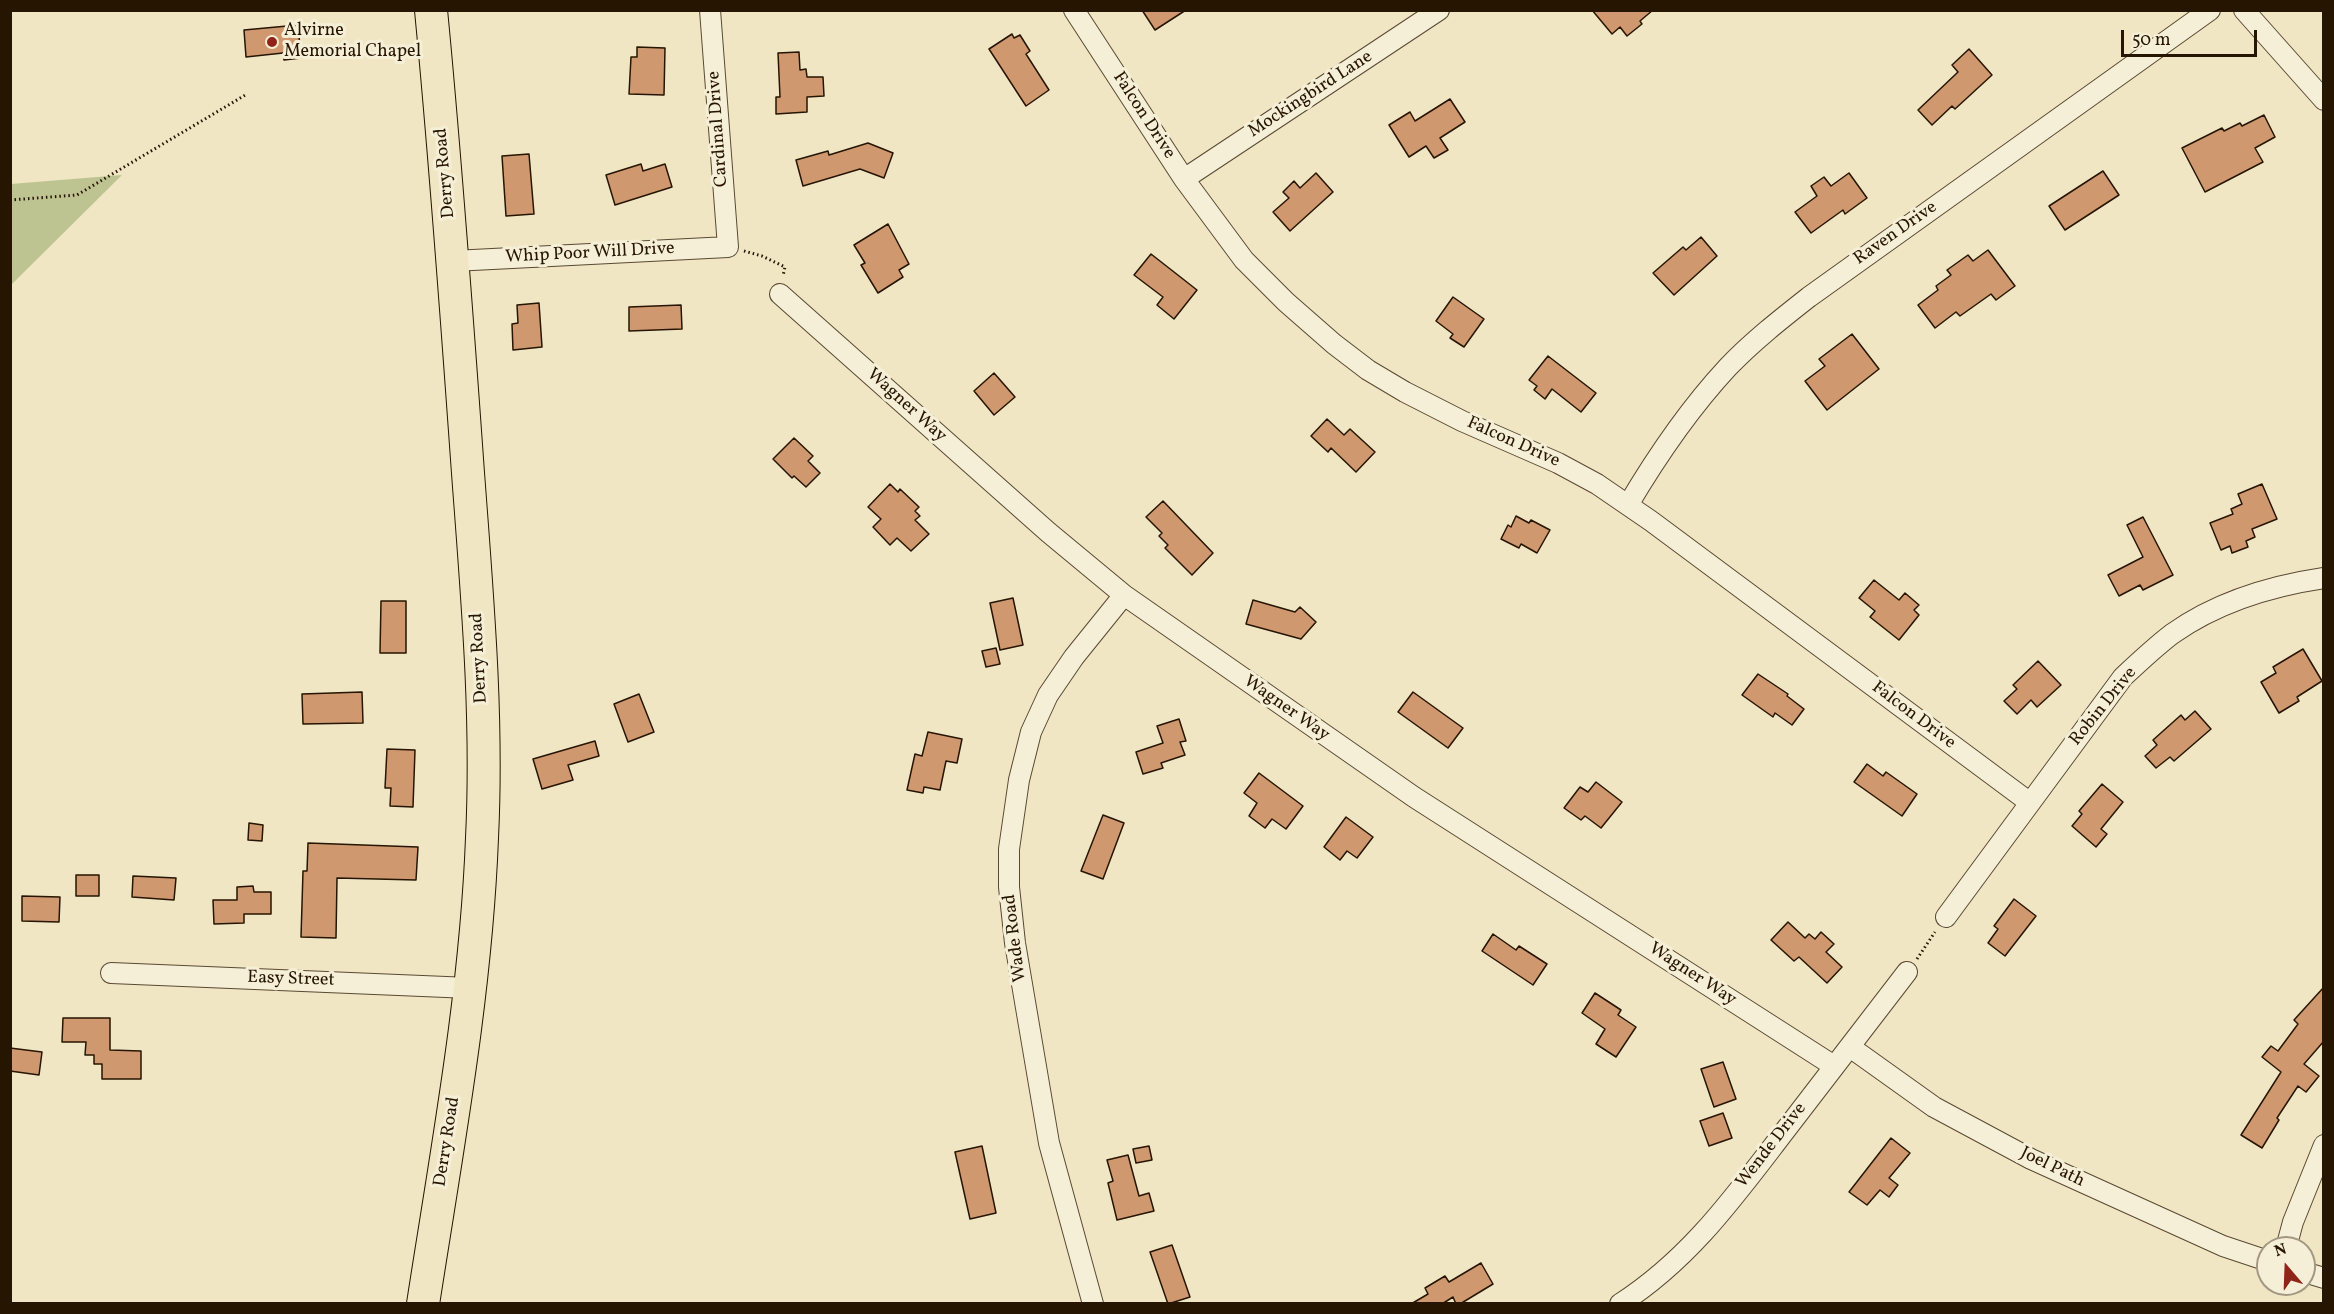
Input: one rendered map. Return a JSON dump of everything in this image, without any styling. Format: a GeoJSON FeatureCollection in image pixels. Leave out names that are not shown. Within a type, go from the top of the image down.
{"type":"FeatureCollection","features":[{"type":"Feature","properties":{"kind":"main road","name":"Derry Road"},"geometry":{"type":"LineString","coordinates":[[423,1304],[470,988],[480,888],[484,728],[481,647],[453,261],[431,10]]}},
{"type":"Feature","properties":{"kind":"street","name":"Cardinal Drive"},"geometry":{"type":"LineString","coordinates":[[710,10],[728,248]]}},
{"type":"Feature","properties":{"kind":"street","name":"Falcon Drive"},"geometry":{"type":"LineString","coordinates":[[1074,10],[1184,179],[1244,260],[1258,276],[1334,344],[1368,370],[1405,392],[1598,484],[2029,802]]}},
{"type":"Feature","properties":{"kind":"street","name":"Mockingbird Lane"},"geometry":{"type":"LineString","coordinates":[[1184,179],[1439,10]]}},
{"type":"Feature","properties":{"kind":"street","name":"Raven Drive"},"geometry":{"type":"LineString","coordinates":[[1628,505],[1673,432],[1728,366],[1760,336],[1809,297],[2210,10]]}},
{"type":"Feature","properties":{"kind":"street"},"geometry":{"type":"LineString","coordinates":[[2244,10],[2324,100]]}},
{"type":"Feature","properties":{"kind":"street","name":"Whip Poor Will Drive"},"geometry":{"type":"LineString","coordinates":[[453,261],[728,248]]}},
{"type":"Feature","properties":{"kind":"street","name":"Wagner Way"},"geometry":{"type":"LineString","coordinates":[[780,294],[1048,532],[1124,595],[1459,827],[1834,1066]]}},
{"type":"Feature","properties":{"kind":"street","name":"Robin Drive"},"geometry":{"type":"LineString","coordinates":[[1946,917],[2029,802],[2124,677],[2173,634],[2210,612],[2249,594],[2291,583],[2324,578]]}},
{"type":"Feature","properties":{"kind":"street","name":"Wade Road"},"geometry":{"type":"LineString","coordinates":[[1093,1304],[1049,1143],[1015,943],[1009,887],[1009,849],[1021,771],[1031,732],[1048,695],[1074,657],[1124,595]]}},
{"type":"Feature","properties":{"kind":"street","name":"Wende Drive"},"geometry":{"type":"LineString","coordinates":[[1620,1304],[1663,1273],[1687,1251],[1747,1180],[1907,972]]}},
{"type":"Feature","properties":{"kind":"street","name":"Easy Street"},"geometry":{"type":"LineString","coordinates":[[111,973],[470,988]]}},
{"type":"Feature","properties":{"kind":"street","name":"Joel Path"},"geometry":{"type":"LineString","coordinates":[[1850,1047],[1934,1107],[2031,1159],[2223,1246],[2256,1257]]}},
{"type":"Feature","properties":{"kind":"street"},"geometry":{"type":"LineString","coordinates":[[2290,1236],[2324,1145]]}},
{"type":"Feature","properties":{"kind":"path"},"geometry":{"type":"LineString","coordinates":[[10,200],[77,195],[247,94]]}},
{"type":"Feature","properties":{"kind":"path"},"geometry":{"type":"LineString","coordinates":[[728,248],[762,256],[785,267],[780,294]]}},
{"type":"Feature","properties":{"kind":"path"},"geometry":{"type":"LineString","coordinates":[[1907,972],[1946,917]]}},
{"type":"Feature","properties":{"kind":"green space"},"geometry":{"type":"Polygon","coordinates":[[[122,175],[11,285],[11,184],[122,175]]]}},
{"type":"Feature","properties":{"kind":"building"},"geometry":{"type":"Polygon","coordinates":[[[1142,10],[1186,10],[1155,30],[1142,10]]]}},
{"type":"Feature","properties":{"kind":"building"},"geometry":{"type":"Polygon","coordinates":[[[1592,10],[1653,10],[1640,21],[1642,24],[1627,36],[1620,27],[1612,34],[1592,10]]]}},
{"type":"Feature","properties":{"kind":"building","name":"Alvirne Memorial Chapel"},"geometry":{"type":"Polygon","coordinates":[[[298,25],[301,58],[284,60],[283,53],[246,57],[244,30],[298,25]]]}},
{"type":"Feature","properties":{"kind":"building"},"geometry":{"type":"Polygon","coordinates":[[[1012,34],[1014,38],[1020,35],[1030,51],[1026,54],[1049,90],[1026,106],[989,49],[1012,34]]]}},
{"type":"Feature","properties":{"kind":"building"},"geometry":{"type":"Polygon","coordinates":[[[637,47],[665,48],[664,95],[629,94],[631,57],[637,57],[637,47]]]}},
{"type":"Feature","properties":{"kind":"building"},"geometry":{"type":"Polygon","coordinates":[[[1969,49],[1992,75],[1955,109],[1952,106],[1932,125],[1918,110],[1958,72],[1952,65],[1969,49]]]}},
{"type":"Feature","properties":{"kind":"building"},"geometry":{"type":"Polygon","coordinates":[[[799,52],[800,70],[806,69],[807,77],[823,77],[824,96],[807,97],[807,112],[776,114],[776,97],[780,97],[778,53],[799,52]]]}},
{"type":"Feature","properties":{"kind":"building"},"geometry":{"type":"Polygon","coordinates":[[[1450,99],[1465,122],[1440,138],[1448,150],[1434,158],[1426,146],[1409,157],[1389,125],[1410,112],[1415,121],[1450,99]]]}},
{"type":"Feature","properties":{"kind":"building"},"geometry":{"type":"Polygon","coordinates":[[[2264,115],[2275,137],[2255,148],[2263,162],[2205,192],[2182,148],[2222,128],[2224,131],[2240,123],[2242,126],[2264,115]]]}},
{"type":"Feature","properties":{"kind":"building"},"geometry":{"type":"Polygon","coordinates":[[[868,143],[893,153],[884,178],[860,169],[803,186],[796,160],[828,151],[829,155],[868,143]]]}},
{"type":"Feature","properties":{"kind":"building"},"geometry":{"type":"Polygon","coordinates":[[[529,154],[534,214],[506,216],[502,156],[529,154]]]}},
{"type":"Feature","properties":{"kind":"building"},"geometry":{"type":"Polygon","coordinates":[[[641,164],[643,171],[665,164],[672,187],[615,205],[606,175],[641,164]]]}},
{"type":"Feature","properties":{"kind":"building"},"geometry":{"type":"Polygon","coordinates":[[[2103,171],[2119,195],[2065,230],[2049,206],[2103,171]]]}},
{"type":"Feature","properties":{"kind":"building"},"geometry":{"type":"Polygon","coordinates":[[[1316,173],[1333,192],[1290,231],[1273,212],[1289,198],[1283,192],[1294,181],[1300,188],[1316,173]]]}},
{"type":"Feature","properties":{"kind":"building"},"geometry":{"type":"Polygon","coordinates":[[[1849,173],[1867,198],[1845,214],[1843,210],[1811,233],[1795,212],[1817,196],[1811,186],[1824,177],[1831,186],[1849,173]]]}},
{"type":"Feature","properties":{"kind":"building"},"geometry":{"type":"Polygon","coordinates":[[[888,224],[909,264],[899,270],[903,277],[878,293],[861,265],[865,263],[854,245],[888,224]]]}},
{"type":"Feature","properties":{"kind":"building"},"geometry":{"type":"Polygon","coordinates":[[[1701,237],[1717,256],[1674,295],[1653,273],[1683,247],[1686,250],[1701,237]]]}},
{"type":"Feature","properties":{"kind":"building"},"geometry":{"type":"Polygon","coordinates":[[[1988,250],[2015,286],[1996,300],[1991,294],[1960,316],[1956,312],[1935,328],[1918,305],[1938,290],[1936,286],[1951,275],[1947,270],[1968,255],[1973,261],[1988,250]]]}},
{"type":"Feature","properties":{"kind":"building"},"geometry":{"type":"Polygon","coordinates":[[[1151,254],[1197,290],[1174,319],[1157,305],[1163,297],[1134,275],[1151,254]]]}},
{"type":"Feature","properties":{"kind":"building"},"geometry":{"type":"Polygon","coordinates":[[[1453,297],[1484,319],[1464,347],[1450,338],[1453,334],[1436,321],[1453,297]]]}},
{"type":"Feature","properties":{"kind":"building"},"geometry":{"type":"Polygon","coordinates":[[[539,303],[542,347],[513,350],[512,324],[518,323],[517,305],[539,303]]]}},
{"type":"Feature","properties":{"kind":"building"},"geometry":{"type":"Polygon","coordinates":[[[681,305],[682,329],[629,331],[629,307],[681,305]]]}},
{"type":"Feature","properties":{"kind":"building"},"geometry":{"type":"Polygon","coordinates":[[[1852,334],[1879,369],[1827,410],[1805,381],[1825,366],[1819,359],[1852,334]]]}},
{"type":"Feature","properties":{"kind":"building"},"geometry":{"type":"Polygon","coordinates":[[[1548,356],[1596,393],[1581,412],[1552,389],[1545,399],[1534,390],[1537,386],[1529,380],[1548,356]]]}},
{"type":"Feature","properties":{"kind":"building"},"geometry":{"type":"Polygon","coordinates":[[[994,373],[1015,397],[994,415],[974,391],[994,373]]]}},
{"type":"Feature","properties":{"kind":"building"},"geometry":{"type":"Polygon","coordinates":[[[1327,419],[1344,435],[1350,429],[1375,452],[1356,472],[1331,448],[1328,452],[1311,436],[1327,419]]]}},
{"type":"Feature","properties":{"kind":"building"},"geometry":{"type":"Polygon","coordinates":[[[794,438],[813,456],[808,461],[820,473],[806,487],[794,476],[792,478],[773,459],[794,438]]]}},
{"type":"Feature","properties":{"kind":"building"},"geometry":{"type":"Polygon","coordinates":[[[890,484],[898,492],[900,489],[919,507],[915,511],[920,516],[915,520],[929,534],[911,551],[897,538],[890,545],[873,527],[881,519],[868,507],[890,484]]]}},
{"type":"Feature","properties":{"kind":"building"},"geometry":{"type":"Polygon","coordinates":[[[2262,484],[2277,519],[2252,529],[2255,537],[2246,541],[2248,547],[2232,553],[2230,546],[2221,550],[2210,523],[2233,514],[2231,509],[2242,504],[2238,494],[2262,484]]]}},
{"type":"Feature","properties":{"kind":"building"},"geometry":{"type":"Polygon","coordinates":[[[1163,501],[1213,553],[1192,575],[1165,548],[1168,545],[1159,536],[1162,533],[1146,517],[1163,501]]]}},
{"type":"Feature","properties":{"kind":"building"},"geometry":{"type":"Polygon","coordinates":[[[1516,516],[1529,523],[1531,520],[1550,530],[1537,553],[1521,544],[1519,548],[1501,539],[1508,525],[1511,527],[1516,516]]]}},
{"type":"Feature","properties":{"kind":"building"},"geometry":{"type":"Polygon","coordinates":[[[2143,517],[2173,575],[2143,590],[2140,585],[2119,596],[2108,575],[2143,557],[2127,525],[2143,517]]]}},
{"type":"Feature","properties":{"kind":"building"},"geometry":{"type":"Polygon","coordinates":[[[1874,580],[1899,600],[1905,593],[1919,605],[1914,610],[1919,615],[1899,640],[1870,617],[1875,611],[1859,598],[1874,580]]]}},
{"type":"Feature","properties":{"kind":"building"},"geometry":{"type":"Polygon","coordinates":[[[1013,598],[1023,645],[1000,650],[990,603],[1013,598]]]}},
{"type":"Feature","properties":{"kind":"building"},"geometry":{"type":"Polygon","coordinates":[[[1253,600],[1295,612],[1300,607],[1316,622],[1301,639],[1246,624],[1253,600]]]}},
{"type":"Feature","properties":{"kind":"building"},"geometry":{"type":"Polygon","coordinates":[[[381,601],[406,601],[406,653],[380,653],[381,601]]]}},
{"type":"Feature","properties":{"kind":"building"},"geometry":{"type":"Polygon","coordinates":[[[996,648],[1000,664],[986,667],[982,651],[996,648]]]}},
{"type":"Feature","properties":{"kind":"building"},"geometry":{"type":"Polygon","coordinates":[[[2303,649],[2322,681],[2297,697],[2299,701],[2279,713],[2261,682],[2276,673],[2273,667],[2303,649]]]}},
{"type":"Feature","properties":{"kind":"building"},"geometry":{"type":"Polygon","coordinates":[[[2038,661],[2061,685],[2037,707],[2031,700],[2017,714],[2004,701],[2017,689],[2013,685],[2038,661]]]}},
{"type":"Feature","properties":{"kind":"building"},"geometry":{"type":"Polygon","coordinates":[[[1758,674],[1788,694],[1787,696],[1804,709],[1792,725],[1775,713],[1773,717],[1742,695],[1758,674]]]}},
{"type":"Feature","properties":{"kind":"building"},"geometry":{"type":"Polygon","coordinates":[[[362,692],[363,723],[303,724],[302,694],[362,692]]]}},
{"type":"Feature","properties":{"kind":"building"},"geometry":{"type":"Polygon","coordinates":[[[1413,692],[1463,728],[1448,748],[1398,712],[1413,692]]]}},
{"type":"Feature","properties":{"kind":"building"},"geometry":{"type":"Polygon","coordinates":[[[639,694],[654,732],[628,742],[614,704],[639,694]]]}},
{"type":"Feature","properties":{"kind":"building"},"geometry":{"type":"Polygon","coordinates":[[[2195,711],[2211,729],[2174,761],[2170,757],[2156,768],[2145,756],[2157,745],[2153,740],[2181,715],[2185,720],[2195,711]]]}},
{"type":"Feature","properties":{"kind":"building"},"geometry":{"type":"Polygon","coordinates":[[[1179,719],[1186,741],[1180,742],[1185,755],[1161,763],[1163,768],[1143,774],[1136,752],[1163,743],[1157,726],[1179,719]]]}},
{"type":"Feature","properties":{"kind":"building"},"geometry":{"type":"Polygon","coordinates":[[[928,732],[962,739],[957,763],[946,761],[940,790],[924,787],[923,793],[907,790],[915,754],[922,756],[928,732]]]}},
{"type":"Feature","properties":{"kind":"building"},"geometry":{"type":"Polygon","coordinates":[[[595,741],[599,756],[568,765],[573,780],[542,789],[533,759],[595,741]]]}},
{"type":"Feature","properties":{"kind":"building"},"geometry":{"type":"Polygon","coordinates":[[[387,749],[415,750],[413,807],[390,806],[391,788],[385,788],[387,749]]]}},
{"type":"Feature","properties":{"kind":"building"},"geometry":{"type":"Polygon","coordinates":[[[1867,764],[1883,776],[1886,772],[1917,794],[1902,816],[1854,782],[1867,764]]]}},
{"type":"Feature","properties":{"kind":"building"},"geometry":{"type":"Polygon","coordinates":[[[1259,773],[1303,806],[1286,829],[1272,819],[1265,828],[1249,816],[1257,803],[1244,793],[1259,773]]]}},
{"type":"Feature","properties":{"kind":"building"},"geometry":{"type":"Polygon","coordinates":[[[1596,782],[1622,802],[1601,828],[1585,816],[1581,820],[1564,808],[1580,787],[1588,792],[1596,782]]]}},
{"type":"Feature","properties":{"kind":"building"},"geometry":{"type":"Polygon","coordinates":[[[2102,784],[2123,802],[2101,829],[2107,834],[2096,847],[2072,826],[2082,814],[2079,811],[2102,784]]]}},
{"type":"Feature","properties":{"kind":"building"},"geometry":{"type":"Polygon","coordinates":[[[1103,815],[1124,823],[1103,879],[1081,871],[1103,815]]]}},
{"type":"Feature","properties":{"kind":"building"},"geometry":{"type":"Polygon","coordinates":[[[1346,817],[1373,837],[1357,858],[1347,851],[1340,860],[1324,847],[1346,817]]]}},
{"type":"Feature","properties":{"kind":"building"},"geometry":{"type":"Polygon","coordinates":[[[249,823],[263,825],[262,841],[248,840],[249,823]]]}},
{"type":"Feature","properties":{"kind":"building"},"geometry":{"type":"Polygon","coordinates":[[[308,843],[418,847],[416,880],[337,878],[336,938],[301,937],[303,871],[307,871],[308,843]]]}},
{"type":"Feature","properties":{"kind":"building"},"geometry":{"type":"Polygon","coordinates":[[[76,875],[99,875],[99,896],[76,896],[76,875]]]}},
{"type":"Feature","properties":{"kind":"building"},"geometry":{"type":"Polygon","coordinates":[[[133,876],[176,878],[174,900],[132,897],[133,876]]]}},
{"type":"Feature","properties":{"kind":"building"},"geometry":{"type":"Polygon","coordinates":[[[253,886],[254,892],[271,892],[271,914],[244,914],[244,923],[214,924],[213,900],[237,900],[237,887],[253,886]]]}},
{"type":"Feature","properties":{"kind":"building"},"geometry":{"type":"Polygon","coordinates":[[[22,896],[60,897],[59,922],[22,921],[22,896]]]}},
{"type":"Feature","properties":{"kind":"building"},"geometry":{"type":"Polygon","coordinates":[[[2014,899],[2036,916],[2005,956],[1988,943],[1998,929],[1994,926],[2014,899]]]}},
{"type":"Feature","properties":{"kind":"building"},"geometry":{"type":"Polygon","coordinates":[[[1788,922],[1805,938],[1809,934],[1815,939],[1821,932],[1834,944],[1826,952],[1842,967],[1827,983],[1799,957],[1794,961],[1771,940],[1788,922]]]}},
{"type":"Feature","properties":{"kind":"building"},"geometry":{"type":"Polygon","coordinates":[[[1493,934],[1516,950],[1519,946],[1547,964],[1533,985],[1482,951],[1493,934]]]}},
{"type":"Feature","properties":{"kind":"building"},"geometry":{"type":"Polygon","coordinates":[[[2324,987],[2324,1041],[2304,1064],[2319,1076],[2306,1092],[2298,1086],[2277,1118],[2279,1120],[2262,1148],[2241,1135],[2281,1072],[2262,1057],[2271,1046],[2278,1051],[2298,1024],[2294,1020],[2324,987]]]}},
{"type":"Feature","properties":{"kind":"building"},"geometry":{"type":"Polygon","coordinates":[[[1595,993],[1621,1010],[1618,1015],[1636,1027],[1616,1057],[1596,1044],[1605,1029],[1582,1013],[1595,993]]]}},
{"type":"Feature","properties":{"kind":"building"},"geometry":{"type":"Polygon","coordinates":[[[63,1018],[110,1018],[110,1050],[141,1051],[141,1079],[102,1079],[102,1064],[94,1064],[94,1055],[85,1055],[86,1042],[62,1042],[63,1018]]]}},
{"type":"Feature","properties":{"kind":"building"},"geometry":{"type":"Polygon","coordinates":[[[10,1048],[42,1052],[39,1075],[10,1071],[10,1048]]]}},
{"type":"Feature","properties":{"kind":"building"},"geometry":{"type":"Polygon","coordinates":[[[1723,1062],[1736,1099],[1714,1107],[1701,1069],[1723,1062]]]}},
{"type":"Feature","properties":{"kind":"building"},"geometry":{"type":"Polygon","coordinates":[[[1723,1113],[1732,1138],[1709,1146],[1700,1121],[1723,1113]]]}},
{"type":"Feature","properties":{"kind":"building"},"geometry":{"type":"Polygon","coordinates":[[[1891,1138],[1910,1153],[1889,1178],[1898,1185],[1889,1197],[1880,1190],[1867,1205],[1849,1192],[1891,1138]]]}},
{"type":"Feature","properties":{"kind":"building"},"geometry":{"type":"Polygon","coordinates":[[[982,1146],[996,1213],[970,1219],[955,1152],[982,1146]]]}},
{"type":"Feature","properties":{"kind":"building"},"geometry":{"type":"Polygon","coordinates":[[[1149,1146],[1152,1160],[1136,1163],[1133,1149],[1149,1146]]]}},
{"type":"Feature","properties":{"kind":"building"},"geometry":{"type":"Polygon","coordinates":[[[1128,1155],[1139,1196],[1149,1193],[1154,1211],[1117,1220],[1108,1183],[1113,1181],[1107,1160],[1128,1155]]]}},
{"type":"Feature","properties":{"kind":"building"},"geometry":{"type":"Polygon","coordinates":[[[1172,1245],[1190,1297],[1168,1304],[1150,1252],[1172,1245]]]}},
{"type":"Feature","properties":{"kind":"building"},"geometry":{"type":"Polygon","coordinates":[[[1481,1263],[1493,1284],[1460,1304],[1456,1304],[1453,1297],[1442,1304],[1411,1304],[1428,1294],[1425,1288],[1445,1276],[1449,1282],[1481,1263]]]}},
{"type":"Feature","properties":{"kind":"place","name":"Alvirne Memorial Chapel"},"geometry":{"type":"Point","coordinates":[272,42]}}]}
